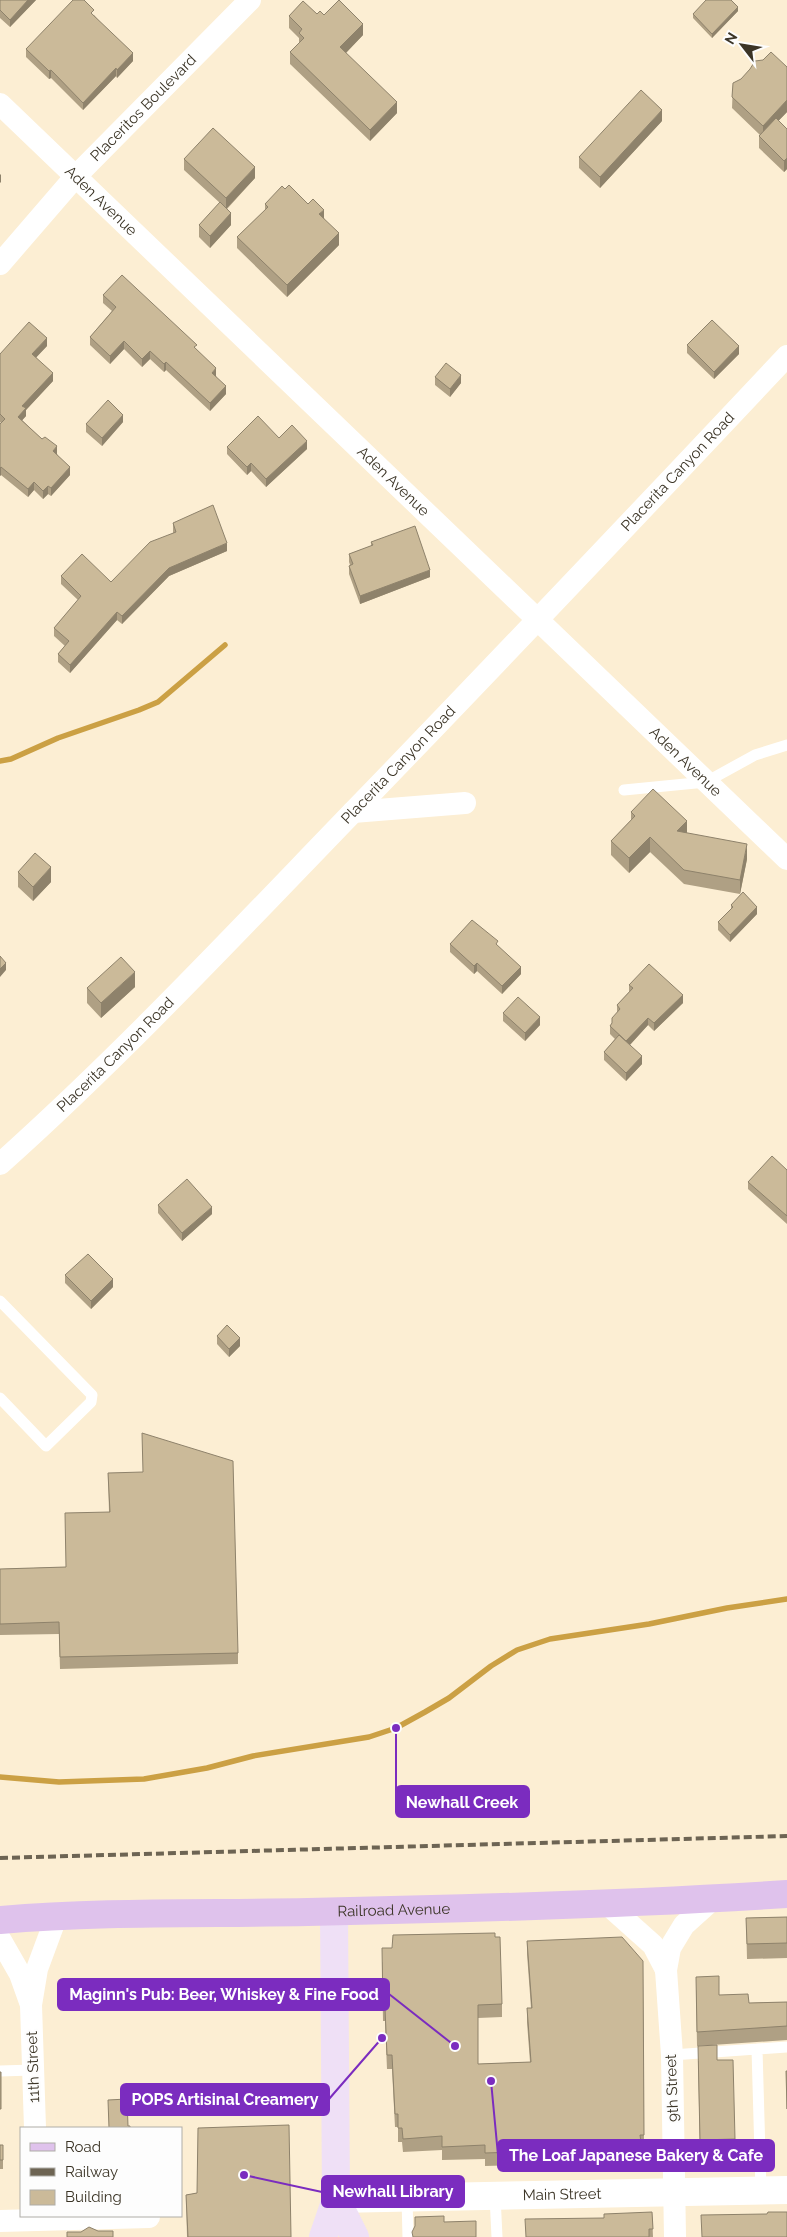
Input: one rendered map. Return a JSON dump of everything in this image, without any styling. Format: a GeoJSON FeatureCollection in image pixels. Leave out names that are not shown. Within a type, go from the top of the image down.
{"type":"FeatureCollection","features":[{"type":"Feature","properties":{"kind":"main road","name":"Railroad Avenue"},"geometry":{"type":"LineString","coordinates":[[0,1920],[57,1915],[334,1912],[606,1903],[787,1894]]}},
{"type":"Feature","properties":{"kind":"main road"},"geometry":{"type":"LineString","coordinates":[[323,2237],[336,2199],[334,1912]]}},
{"type":"Feature","properties":{"kind":"main road"},"geometry":{"type":"LineString","coordinates":[[336,2199],[355,2237]]}},
{"type":"Feature","properties":{"kind":"street","name":"Placeritos Boulevard"},"geometry":{"type":"LineString","coordinates":[[0,264],[76,176],[250,0]]}},
{"type":"Feature","properties":{"kind":"street","name":"Aden Avenue"},"geometry":{"type":"LineString","coordinates":[[0,104],[787,859]]}},
{"type":"Feature","properties":{"kind":"street","name":"Placerita Canyon Road"},"geometry":{"type":"LineString","coordinates":[[0,1164],[89,1083],[353,812],[537,621],[787,356]]}},
{"type":"Feature","properties":{"kind":"street"},"geometry":{"type":"LineString","coordinates":[[353,812],[465,804]]}},
{"type":"Feature","properties":{"kind":"street","name":"9th Street"},"geometry":{"type":"LineString","coordinates":[[674,2237],[672,2192],[674,2160],[672,2055],[666,1970],[670,1948],[684,1925],[714,1898]]}},
{"type":"Feature","properties":{"kind":"street","name":"9th Street"},"geometry":{"type":"LineString","coordinates":[[606,1903],[653,1945],[666,1970]]}},
{"type":"Feature","properties":{"kind":"street","name":"11th Street"},"geometry":{"type":"LineString","coordinates":[[35,2127],[31,2005],[37,1969],[57,1915]]}},
{"type":"Feature","properties":{"kind":"street","name":"11th Street"},"geometry":{"type":"LineString","coordinates":[[0,1939],[20,1974],[31,2005]]}},
{"type":"Feature","properties":{"kind":"street","name":"Main Street"},"geometry":{"type":"LineString","coordinates":[[336,2199],[774,2190]]}},
{"type":"Feature","properties":{"kind":"street"},"geometry":{"type":"LineString","coordinates":[[0,2222],[39,2224],[149,2217]]}},
{"type":"Feature","properties":{"kind":"lane"},"geometry":{"type":"LineString","coordinates":[[624,790],[706,782],[755,755],[787,745]]}},
{"type":"Feature","properties":{"kind":"lane"},"geometry":{"type":"LineString","coordinates":[[0,1301],[92,1394],[92,1398],[91,1402],[46,1446],[0,1398]]}},
{"type":"Feature","properties":{"kind":"lane"},"geometry":{"type":"LineString","coordinates":[[672,2055],[787,2047]]}},
{"type":"Feature","properties":{"kind":"lane"},"geometry":{"type":"LineString","coordinates":[[757,2049],[774,2190]]}},
{"type":"Feature","properties":{"kind":"lane"},"geometry":{"type":"LineString","coordinates":[[0,2072],[33,2070]]}},
{"type":"Feature","properties":{"kind":"lane"},"geometry":{"type":"LineString","coordinates":[[495,2196],[497,2237]]}},
{"type":"Feature","properties":{"kind":"lane"},"geometry":{"type":"LineString","coordinates":[[407,2198],[408,2237]]}},
{"type":"Feature","properties":{"kind":"building"},"geometry":{"type":"Polygon","coordinates":[[[0,0],[28,0],[10,20],[0,10],[0,0]]]}},
{"type":"Feature","properties":{"kind":"building"},"geometry":{"type":"Polygon","coordinates":[[[73,0],[84,0],[94,10],[91,13],[133,53],[83,103],[51,70],[49,71],[26,49],[73,0]]]}},
{"type":"Feature","properties":{"kind":"building"},"geometry":{"type":"Polygon","coordinates":[[[339,0],[363,24],[340,47],[397,102],[370,130],[290,52],[304,38],[299,33],[302,29],[289,16],[303,1],[317,14],[320,11],[324,15],[339,0]]]}},
{"type":"Feature","properties":{"kind":"building"},"geometry":{"type":"Polygon","coordinates":[[[706,0],[731,0],[738,7],[712,34],[693,14],[706,0]]]}},
{"type":"Feature","properties":{"kind":"building"},"geometry":{"type":"Polygon","coordinates":[[[771,52],[787,67],[787,100],[763,126],[732,97],[733,83],[741,79],[755,61],[763,60],[771,52]]]}},
{"type":"Feature","properties":{"kind":"building"},"geometry":{"type":"Polygon","coordinates":[[[641,90],[662,110],[600,177],[579,157],[641,90]]]}},
{"type":"Feature","properties":{"kind":"building"},"geometry":{"type":"Polygon","coordinates":[[[776,118],[787,129],[787,158],[784,161],[759,136],[776,118]]]}},
{"type":"Feature","properties":{"kind":"building"},"geometry":{"type":"Polygon","coordinates":[[[213,128],[255,167],[226,198],[184,159],[213,128]]]}},
{"type":"Feature","properties":{"kind":"building"},"geometry":{"type":"Polygon","coordinates":[[[289,185],[308,204],[313,199],[324,210],[319,214],[339,233],[287,285],[237,237],[268,207],[265,204],[282,186],[285,189],[289,185]]]}},
{"type":"Feature","properties":{"kind":"building"},"geometry":{"type":"Polygon","coordinates":[[[220,202],[231,213],[210,236],[199,225],[220,202]]]}},
{"type":"Feature","properties":{"kind":"building"},"geometry":{"type":"Polygon","coordinates":[[[122,275],[197,345],[194,347],[216,368],[212,373],[226,386],[210,403],[166,362],[164,364],[150,351],[142,359],[124,341],[110,356],[90,337],[116,307],[103,295],[122,275]]]}},
{"type":"Feature","properties":{"kind":"building"},"geometry":{"type":"Polygon","coordinates":[[[712,320],[739,346],[714,372],[687,345],[712,320]]]}},
{"type":"Feature","properties":{"kind":"building"},"geometry":{"type":"Polygon","coordinates":[[[29,322],[47,338],[32,354],[53,373],[22,406],[26,408],[18,417],[42,439],[45,437],[57,446],[53,451],[70,467],[51,488],[48,486],[43,491],[34,482],[28,489],[0,468],[0,424],[5,419],[0,414],[0,354],[29,322]]]}},
{"type":"Feature","properties":{"kind":"building"},"geometry":{"type":"Polygon","coordinates":[[[446,363],[461,375],[450,389],[435,377],[446,363]]]}},
{"type":"Feature","properties":{"kind":"building"},"geometry":{"type":"Polygon","coordinates":[[[108,400],[123,415],[102,438],[86,424],[108,400]]]}},
{"type":"Feature","properties":{"kind":"building"},"geometry":{"type":"Polygon","coordinates":[[[258,416],[279,438],[292,425],[307,441],[266,479],[251,463],[247,467],[227,447],[258,416]]]}},
{"type":"Feature","properties":{"kind":"building"},"geometry":{"type":"Polygon","coordinates":[[[213,505],[227,543],[169,568],[122,616],[117,612],[70,665],[58,654],[69,641],[54,628],[81,596],[61,576],[82,554],[111,582],[150,542],[176,532],[173,523],[213,505]]]}},
{"type":"Feature","properties":{"kind":"building"},"geometry":{"type":"Polygon","coordinates":[[[415,526],[430,570],[360,596],[349,566],[353,564],[349,554],[373,545],[371,542],[415,526]]]}},
{"type":"Feature","properties":{"kind":"building"},"geometry":{"type":"Polygon","coordinates":[[[653,789],[687,821],[677,831],[747,844],[740,880],[684,870],[650,837],[629,858],[611,841],[635,816],[631,812],[653,789]]]}},
{"type":"Feature","properties":{"kind":"building"},"geometry":{"type":"Polygon","coordinates":[[[35,853],[51,867],[33,887],[18,872],[35,853]]]}},
{"type":"Feature","properties":{"kind":"building"},"geometry":{"type":"Polygon","coordinates":[[[743,892],[757,907],[730,935],[718,922],[733,907],[731,905],[743,892]]]}},
{"type":"Feature","properties":{"kind":"building"},"geometry":{"type":"Polygon","coordinates":[[[472,920],[498,941],[496,944],[521,967],[502,986],[477,963],[474,966],[450,944],[472,920]]]}},
{"type":"Feature","properties":{"kind":"building"},"geometry":{"type":"Polygon","coordinates":[[[0,956],[6,963],[0,969],[0,956]]]}},
{"type":"Feature","properties":{"kind":"building"},"geometry":{"type":"Polygon","coordinates":[[[121,957],[135,972],[101,1003],[87,988],[121,957]]]}},
{"type":"Feature","properties":{"kind":"building"},"geometry":{"type":"Polygon","coordinates":[[[649,964],[683,995],[654,1023],[648,1018],[626,1041],[610,1026],[612,1018],[620,1009],[617,1005],[633,988],[629,985],[649,964]]]}},
{"type":"Feature","properties":{"kind":"building"},"geometry":{"type":"Polygon","coordinates":[[[518,997],[540,1017],[525,1033],[503,1013],[518,997]]]}},
{"type":"Feature","properties":{"kind":"building"},"geometry":{"type":"Polygon","coordinates":[[[619,1035],[642,1056],[626,1073],[604,1052],[619,1035]]]}},
{"type":"Feature","properties":{"kind":"building"},"geometry":{"type":"Polygon","coordinates":[[[772,1156],[787,1170],[787,1216],[748,1182],[772,1156]]]}},
{"type":"Feature","properties":{"kind":"building"},"geometry":{"type":"Polygon","coordinates":[[[187,1179],[212,1207],[182,1233],[158,1205],[187,1179]]]}},
{"type":"Feature","properties":{"kind":"building"},"geometry":{"type":"Polygon","coordinates":[[[88,1254],[113,1279],[91,1301],[65,1275],[88,1254]]]}},
{"type":"Feature","properties":{"kind":"building"},"geometry":{"type":"Polygon","coordinates":[[[227,1325],[240,1338],[229,1349],[217,1336],[227,1325]]]}},
{"type":"Feature","properties":{"kind":"building"},"geometry":{"type":"Polygon","coordinates":[[[142,1433],[233,1461],[238,1653],[60,1657],[59,1622],[0,1624],[0,1569],[66,1567],[65,1513],[110,1512],[108,1473],[143,1472],[142,1433]]]}},
{"type":"Feature","properties":{"kind":"building"},"geometry":{"type":"Polygon","coordinates":[[[787,1917],[787,1943],[747,1944],[746,1918],[787,1917]]]}},
{"type":"Feature","properties":{"kind":"building"},"geometry":{"type":"Polygon","coordinates":[[[495,1933],[495,1937],[500,1937],[502,2004],[478,2005],[478,2064],[531,2062],[527,2008],[532,2008],[527,1941],[622,1937],[643,1961],[644,2135],[640,2135],[641,2143],[567,2146],[567,2143],[515,2145],[515,2152],[485,2153],[485,2145],[442,2147],[442,2136],[403,2139],[402,2128],[398,2128],[398,2114],[395,2114],[392,2055],[387,2055],[385,2008],[383,2008],[382,1948],[392,1948],[393,1935],[495,1933]]]}},
{"type":"Feature","properties":{"kind":"building"},"geometry":{"type":"Polygon","coordinates":[[[719,1976],[719,1995],[748,1994],[749,2003],[787,2002],[787,2026],[697,2032],[696,1977],[719,1976]]]}},
{"type":"Feature","properties":{"kind":"building"},"geometry":{"type":"Polygon","coordinates":[[[717,2045],[717,2060],[733,2060],[735,2139],[700,2140],[698,2046],[717,2045]]]}},
{"type":"Feature","properties":{"kind":"building"},"geometry":{"type":"Polygon","coordinates":[[[786,2071],[787,2071],[787,2109],[786,2071]]]}},
{"type":"Feature","properties":{"kind":"building"},"geometry":{"type":"Polygon","coordinates":[[[1,2072],[1,2109],[0,2109],[1,2072]]]}},
{"type":"Feature","properties":{"kind":"building"},"geometry":{"type":"Polygon","coordinates":[[[127,2099],[128,2126],[130,2127],[109,2127],[108,2100],[127,2099]]]}},
{"type":"Feature","properties":{"kind":"building"},"geometry":{"type":"Polygon","coordinates":[[[289,2125],[291,2237],[188,2237],[186,2195],[197,2193],[198,2128],[289,2125]]]}},
{"type":"Feature","properties":{"kind":"building"},"geometry":{"type":"Polygon","coordinates":[[[0,2145],[3,2145],[3,2160],[0,2160],[0,2145]]]}},
{"type":"Feature","properties":{"kind":"building"},"geometry":{"type":"Polygon","coordinates":[[[652,2212],[653,2229],[649,2229],[649,2237],[526,2237],[525,2219],[604,2218],[604,2214],[652,2212]]]}},
{"type":"Feature","properties":{"kind":"building"},"geometry":{"type":"Polygon","coordinates":[[[768,2212],[787,2212],[787,2237],[702,2237],[701,2215],[767,2214],[768,2212]]]}},
{"type":"Feature","properties":{"kind":"building"},"geometry":{"type":"Polygon","coordinates":[[[444,2216],[444,2222],[476,2221],[476,2237],[413,2237],[415,2217],[444,2216]]]}},
{"type":"Feature","properties":{"kind":"building"},"geometry":{"type":"Polygon","coordinates":[[[89,2227],[98,2231],[113,2231],[113,2237],[67,2237],[67,2232],[81,2232],[89,2227]]]}},
{"type":"Feature","properties":{"kind":"waterway"},"geometry":{"type":"LineString","coordinates":[[0,761],[11,759],[58,738],[158,702],[225,645]]}},
{"type":"Feature","properties":{"kind":"waterway"},"geometry":{"type":"LineString","coordinates":[[0,1777],[59,1782],[144,1779],[207,1768],[253,1756],[369,1737],[396,1728],[449,1698],[491,1666],[517,1650],[550,1639],[649,1624],[727,1608],[787,1599]]}},
{"type":"Feature","properties":{"kind":"railway"},"geometry":{"type":"LineString","coordinates":[[0,1858],[787,1836]]}},
{"type":"Feature","properties":{"kind":"place","name":"Newhall Creek"},"geometry":{"type":"Point","coordinates":[396,1728]}},
{"type":"Feature","properties":{"kind":"place","name":"POPS Artisinal Creamery"},"geometry":{"type":"Point","coordinates":[382,2038]}},
{"type":"Feature","properties":{"kind":"place","name":"Maginn's Pub: Beer, Whiskey & Fine Food"},"geometry":{"type":"Point","coordinates":[455,2046]}},
{"type":"Feature","properties":{"kind":"place","name":"The Loaf Japanese Bakery & Cafe"},"geometry":{"type":"Point","coordinates":[491,2081]}},
{"type":"Feature","properties":{"kind":"place","name":"Newhall Library"},"geometry":{"type":"Point","coordinates":[244,2175]}}]}
